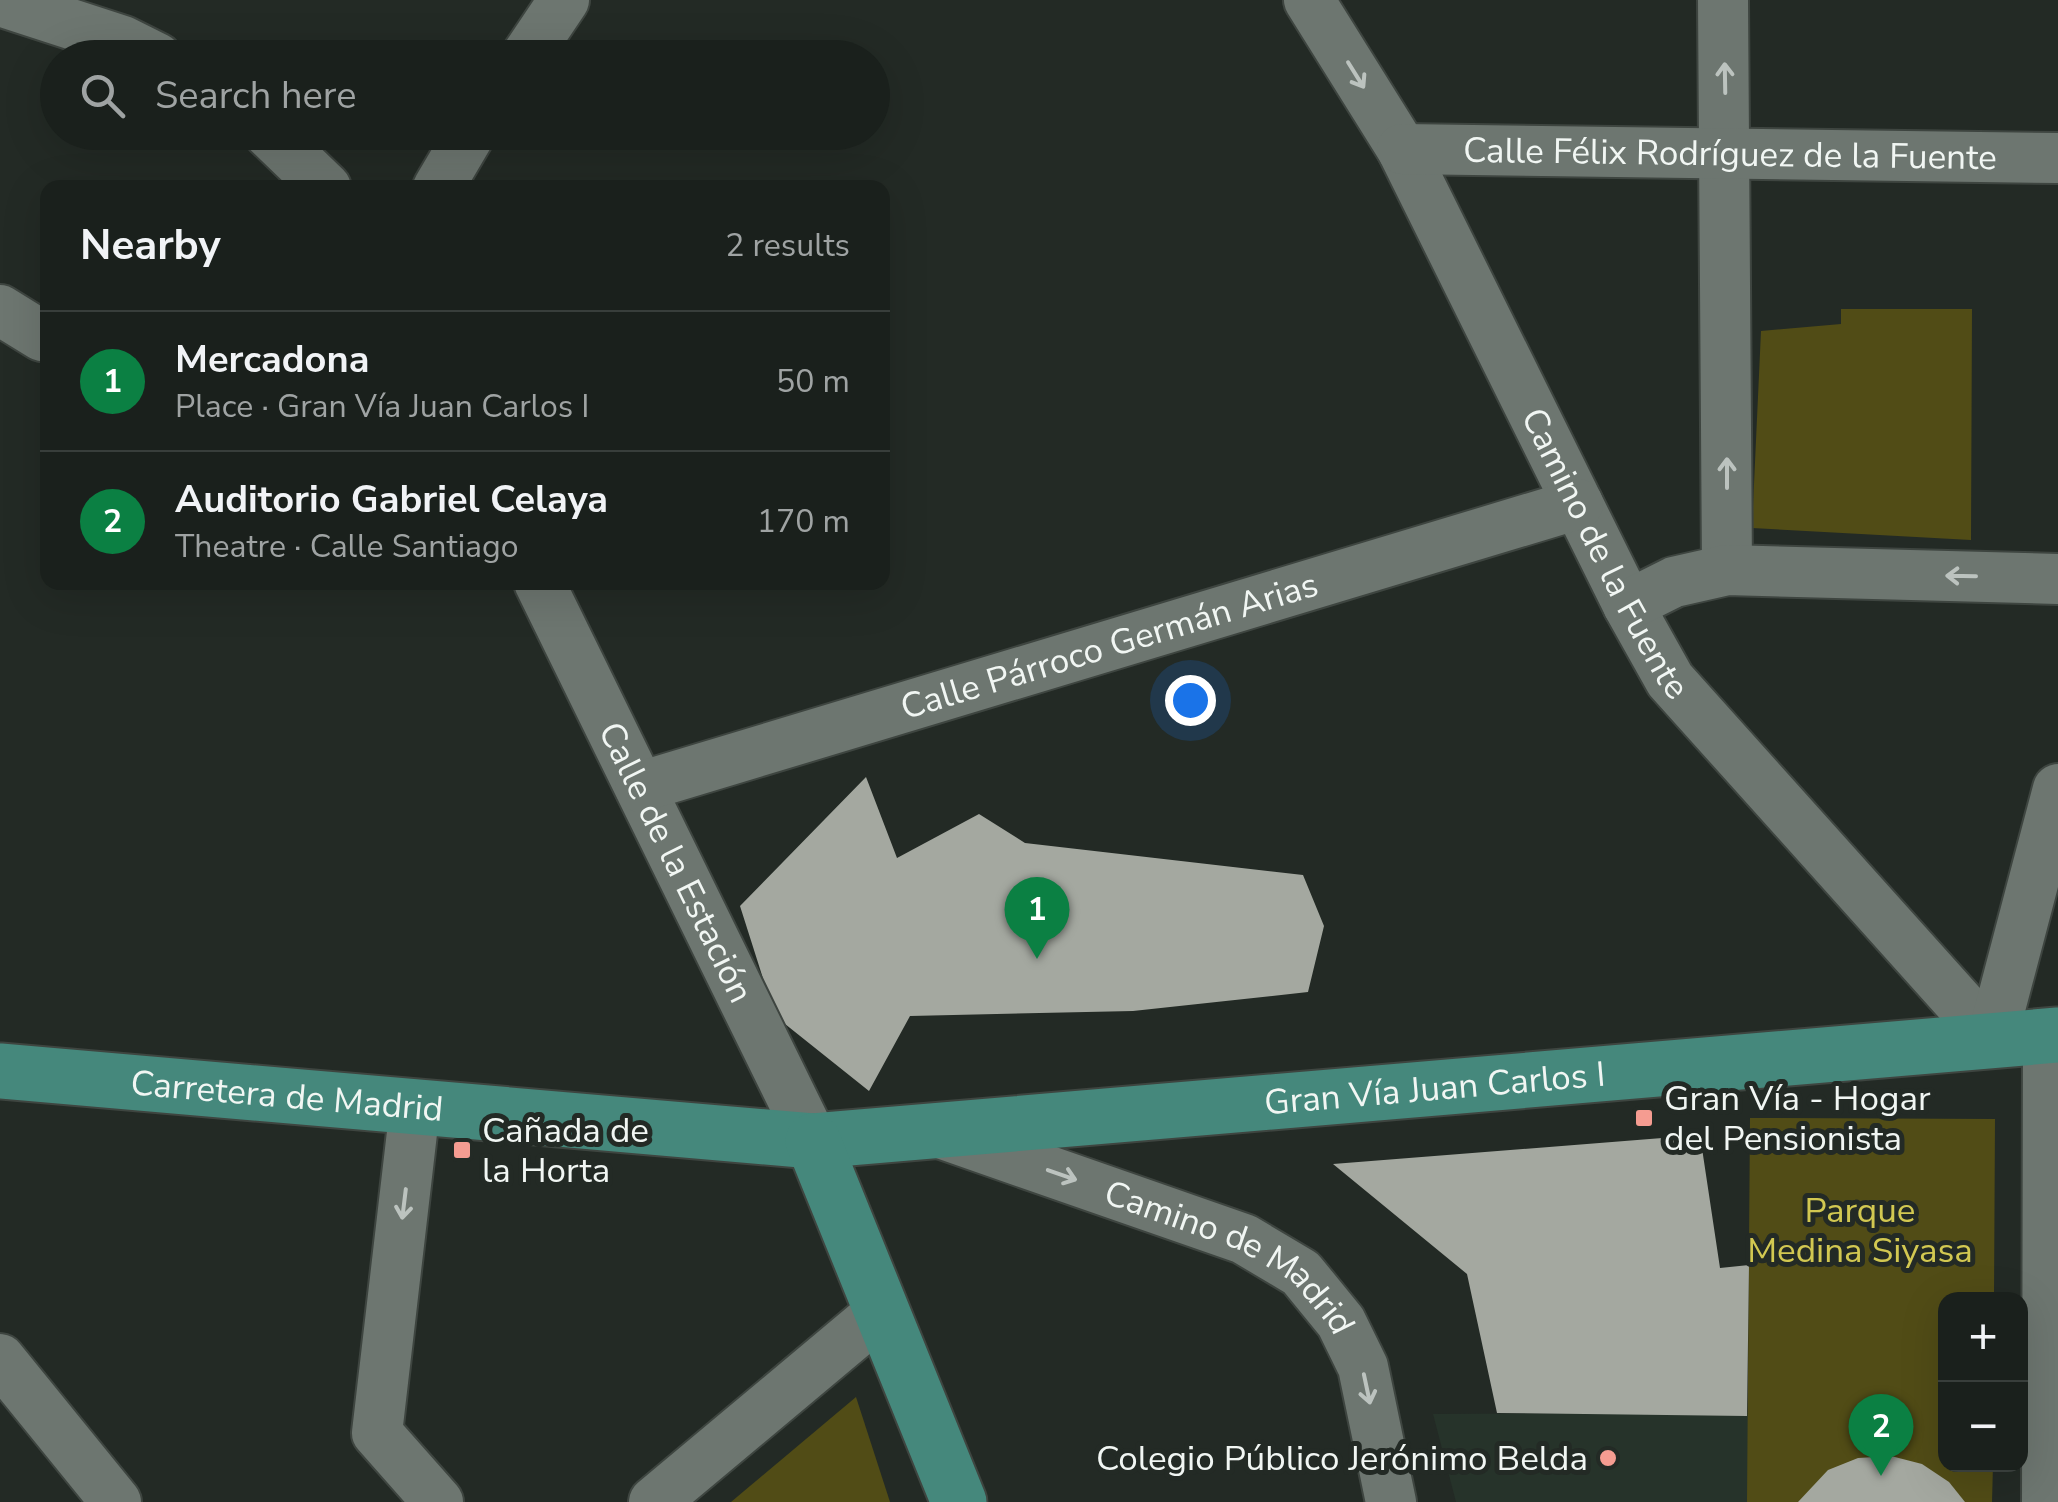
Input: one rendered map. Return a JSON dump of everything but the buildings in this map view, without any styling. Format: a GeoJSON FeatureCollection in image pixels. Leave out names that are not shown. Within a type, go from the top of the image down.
{"type":"FeatureCollection","features":[{"type":"Feature","properties":{"kind":"main road","name":"Gran Vía Juan Carlos I"},"geometry":{"type":"LineString","coordinates":[[814,1141],[2053,1035]]}},
{"type":"Feature","properties":{"kind":"main road","name":"Carretera de Madrid"},"geometry":{"type":"LineString","coordinates":[[0,1071],[814,1141]]}},
{"type":"Feature","properties":{"kind":"main road"},"geometry":{"type":"LineString","coordinates":[[814,1141],[959,1502]]}},
{"type":"Feature","properties":{"kind":"street"},"geometry":{"type":"LineString","coordinates":[[537,40],[564,0]]}},
{"type":"Feature","properties":{"kind":"street","name":"Camino de la Fuente"},"geometry":{"type":"LineString","coordinates":[[1310,0],[1402,149],[1628,606],[1670,680],[1992,1039]]}},
{"type":"Feature","properties":{"kind":"street"},"geometry":{"type":"LineString","coordinates":[[1723,0],[1727,570]]}},
{"type":"Feature","properties":{"kind":"street"},"geometry":{"type":"LineString","coordinates":[[0,2],[64,10],[122,40]]}},
{"type":"Feature","properties":{"kind":"street","name":"Calle Félix Rodríguez de la Fuente"},"geometry":{"type":"LineString","coordinates":[[1402,149],[2058,158]]}},
{"type":"Feature","properties":{"kind":"street"},"geometry":{"type":"LineString","coordinates":[[287,150],[318,180]]}},
{"type":"Feature","properties":{"kind":"street"},"geometry":{"type":"LineString","coordinates":[[443,180],[460,150]]}},
{"type":"Feature","properties":{"kind":"street"},"geometry":{"type":"LineString","coordinates":[[0,310],[40,335]]}},
{"type":"Feature","properties":{"kind":"street","name":"Calle Párroco Germán Arias"},"geometry":{"type":"LineString","coordinates":[[640,787],[1578,504]]}},
{"type":"Feature","properties":{"kind":"street"},"geometry":{"type":"LineString","coordinates":[[1628,606],[1674,582],[1727,570],[2058,578]]}},
{"type":"Feature","properties":{"kind":"street","name":"Calle de la Estación"},"geometry":{"type":"LineString","coordinates":[[543,590],[814,1141]]}},
{"type":"Feature","properties":{"kind":"street"},"geometry":{"type":"LineString","coordinates":[[1992,1039],[2058,789]]}},
{"type":"Feature","properties":{"kind":"street"},"geometry":{"type":"LineString","coordinates":[[2047,1502],[2053,1444],[2053,1035]]}},
{"type":"Feature","properties":{"kind":"street"},"geometry":{"type":"LineString","coordinates":[[415,1107],[378,1433],[438,1502]]}},
{"type":"Feature","properties":{"kind":"street","name":"Camino de Madrid"},"geometry":{"type":"LineString","coordinates":[[937,1132],[1244,1239],[1302,1273],[1341,1322],[1363,1368],[1391,1502]]}},
{"type":"Feature","properties":{"kind":"street"},"geometry":{"type":"LineString","coordinates":[[654,1502],[882,1311]]}},
{"type":"Feature","properties":{"kind":"street"},"geometry":{"type":"LineString","coordinates":[[0,1360],[116,1502]]}},
{"type":"Feature","properties":{"kind":"shaded area","name":"Colegio Público Jerónimo Belda"},"geometry":{"type":"Polygon","coordinates":[[[1774,1412],[1769,1502],[1456,1502],[1433,1414],[1774,1412]]]}},
{"type":"Feature","properties":{"kind":"green space"},"geometry":{"type":"Polygon","coordinates":[[[1841,309],[1972,309],[1971,540],[1752,528],[1761,331],[1841,324],[1841,309]]]}},
{"type":"Feature","properties":{"kind":"green space","name":"Parque Medina Siyasa"},"geometry":{"type":"Polygon","coordinates":[[[1750,1118],[1995,1119],[1994,1292],[1938,1292],[1938,1472],[1993,1472],[1992,1502],[1747,1502],[1750,1118]]]}},
{"type":"Feature","properties":{"kind":"green space"},"geometry":{"type":"Polygon","coordinates":[[[856,1397],[890,1502],[731,1502],[856,1397]]]}},
{"type":"Feature","properties":{"kind":"place","name":"Mercadona"},"geometry":{"type":"Point","coordinates":[1037,959]}},
{"type":"Feature","properties":{"kind":"place","name":"Gran Vía - Hogar del Pensionista"},"geometry":{"type":"Point","coordinates":[1644,1118]}},
{"type":"Feature","properties":{"kind":"place","name":"Cañada de la Horta"},"geometry":{"type":"Point","coordinates":[462,1150]}},
{"type":"Feature","properties":{"kind":"place","name":"Colegio Público Jerónimo Belda"},"geometry":{"type":"Point","coordinates":[1608,1458]}},
{"type":"Feature","properties":{"kind":"place","name":"Auditorio Gabriel Celaya"},"geometry":{"type":"Point","coordinates":[1881,1476]}}]}
